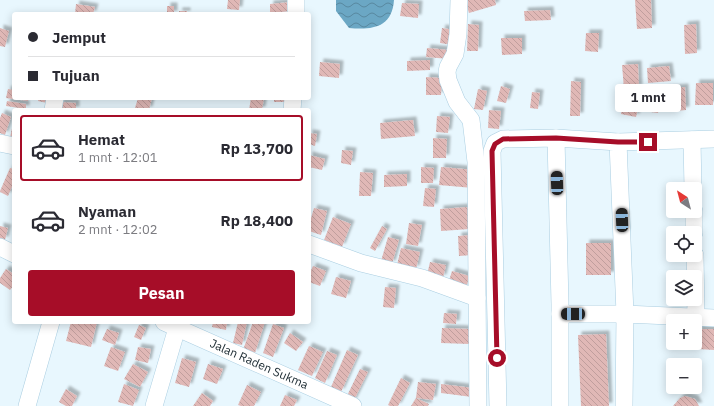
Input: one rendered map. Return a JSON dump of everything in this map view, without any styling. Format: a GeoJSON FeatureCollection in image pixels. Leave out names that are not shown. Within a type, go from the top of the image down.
{"type":"FeatureCollection","features":[{"type":"Feature","properties":{"kind":"street"},"geometry":{"type":"LineString","coordinates":[[296,0],[296,12]]}},
{"type":"Feature","properties":{"kind":"street"},"geometry":{"type":"LineString","coordinates":[[459,0],[456,54],[448,67],[447,72],[448,80],[457,102],[470,117],[476,162],[478,406]]}},
{"type":"Feature","properties":{"kind":"street"},"geometry":{"type":"LineString","coordinates":[[556,138],[560,314],[560,406]]}},
{"type":"Feature","properties":{"kind":"street"},"geometry":{"type":"LineString","coordinates":[[498,406],[492,151],[495,144],[503,139],[556,138],[618,142],[714,139]]}},
{"type":"Feature","properties":{"kind":"street"},"geometry":{"type":"LineString","coordinates":[[692,140],[693,182]]}},
{"type":"Feature","properties":{"kind":"street"},"geometry":{"type":"LineString","coordinates":[[618,142],[625,314],[624,406]]}},
{"type":"Feature","properties":{"kind":"street"},"geometry":{"type":"LineString","coordinates":[[0,143],[12,146]]}},
{"type":"Feature","properties":{"kind":"street"},"geometry":{"type":"LineString","coordinates":[[311,245],[361,262],[422,278],[477,298]]}},
{"type":"Feature","properties":{"kind":"street"},"geometry":{"type":"LineString","coordinates":[[0,247],[12,253]]}},
{"type":"Feature","properties":{"kind":"street"},"geometry":{"type":"LineString","coordinates":[[695,262],[696,314]]}},
{"type":"Feature","properties":{"kind":"street"},"geometry":{"type":"LineString","coordinates":[[560,314],[666,315]]}},
{"type":"Feature","properties":{"kind":"street"},"geometry":{"type":"LineString","coordinates":[[702,317],[714,318]]}},
{"type":"Feature","properties":{"kind":"street"},"geometry":{"type":"LineString","coordinates":[[27,406],[50,324]]}},
{"type":"Feature","properties":{"kind":"street"},"geometry":{"type":"LineString","coordinates":[[154,406],[170,325]]}},
{"type":"Feature","properties":{"kind":"street","name":"Jalan Raden Sukma"},"geometry":{"type":"LineString","coordinates":[[170,325],[353,406]]}},
{"type":"Feature","properties":{"kind":"water"},"geometry":{"type":"Polygon","coordinates":[[[336,0],[394,0],[392,9],[385,22],[373,27],[357,29],[349,28],[336,11],[336,0]]]}},
{"type":"Feature","properties":{"kind":"building"},"geometry":{"type":"Polygon","coordinates":[[[228,0],[240,0],[239,10],[227,9],[228,0]]]}},
{"type":"Feature","properties":{"kind":"building"},"geometry":{"type":"Polygon","coordinates":[[[465,0],[495,0],[496,5],[469,13],[465,0]]]}},
{"type":"Feature","properties":{"kind":"building"},"geometry":{"type":"Polygon","coordinates":[[[635,0],[651,0],[652,28],[637,29],[635,0]]]}},
{"type":"Feature","properties":{"kind":"building"},"geometry":{"type":"Polygon","coordinates":[[[291,2],[292,11],[270,12],[270,4],[291,2]]]}},
{"type":"Feature","properties":{"kind":"building"},"geometry":{"type":"Polygon","coordinates":[[[402,3],[419,4],[418,18],[400,16],[402,3]]]}},
{"type":"Feature","properties":{"kind":"building"},"geometry":{"type":"Polygon","coordinates":[[[76,4],[95,7],[94,12],[75,12],[76,4]]]}},
{"type":"Feature","properties":{"kind":"building"},"geometry":{"type":"Polygon","coordinates":[[[167,6],[174,6],[174,12],[167,12],[167,6]]]}},
{"type":"Feature","properties":{"kind":"building"},"geometry":{"type":"Polygon","coordinates":[[[550,10],[551,20],[525,21],[524,11],[550,10]]]}},
{"type":"Feature","properties":{"kind":"building"},"geometry":{"type":"Polygon","coordinates":[[[468,24],[479,25],[478,51],[467,51],[468,24]]]}},
{"type":"Feature","properties":{"kind":"building"},"geometry":{"type":"Polygon","coordinates":[[[696,24],[697,53],[685,54],[684,25],[696,24]]]}},
{"type":"Feature","properties":{"kind":"building"},"geometry":{"type":"Polygon","coordinates":[[[0,28],[9,31],[5,47],[0,46],[0,28]]]}},
{"type":"Feature","properties":{"kind":"building"},"geometry":{"type":"Polygon","coordinates":[[[442,28],[454,30],[452,45],[440,43],[442,28]]]}},
{"type":"Feature","properties":{"kind":"building"},"geometry":{"type":"Polygon","coordinates":[[[586,33],[599,33],[598,52],[585,51],[586,33]]]}},
{"type":"Feature","properties":{"kind":"building"},"geometry":{"type":"Polygon","coordinates":[[[501,38],[522,38],[522,54],[502,55],[501,38]]]}},
{"type":"Feature","properties":{"kind":"building"},"geometry":{"type":"Polygon","coordinates":[[[427,48],[450,50],[449,59],[426,57],[427,48]]]}},
{"type":"Feature","properties":{"kind":"building"},"geometry":{"type":"Polygon","coordinates":[[[430,60],[430,70],[407,71],[407,61],[430,60]]]}},
{"type":"Feature","properties":{"kind":"building"},"geometry":{"type":"Polygon","coordinates":[[[320,62],[340,64],[339,78],[319,76],[320,62]]]}},
{"type":"Feature","properties":{"kind":"building"},"geometry":{"type":"Polygon","coordinates":[[[638,64],[639,88],[624,89],[622,65],[638,64]]]}},
{"type":"Feature","properties":{"kind":"building"},"geometry":{"type":"Polygon","coordinates":[[[669,66],[671,81],[648,83],[647,68],[669,66]]]}},
{"type":"Feature","properties":{"kind":"building"},"geometry":{"type":"Polygon","coordinates":[[[426,77],[442,78],[441,95],[426,95],[426,77]]]}},
{"type":"Feature","properties":{"kind":"building"},"geometry":{"type":"Polygon","coordinates":[[[571,81],[581,82],[580,116],[570,116],[571,81]]]}},
{"type":"Feature","properties":{"kind":"building"},"geometry":{"type":"Polygon","coordinates":[[[696,83],[713,83],[713,105],[695,105],[696,83]]]}},
{"type":"Feature","properties":{"kind":"building"},"geometry":{"type":"Polygon","coordinates":[[[501,86],[510,89],[506,103],[497,101],[501,86]]]}},
{"type":"Feature","properties":{"kind":"building"},"geometry":{"type":"Polygon","coordinates":[[[685,87],[686,110],[666,112],[665,89],[685,87]]]}},
{"type":"Feature","properties":{"kind":"building"},"geometry":{"type":"Polygon","coordinates":[[[8,89],[12,90],[12,99],[6,98],[8,89]]]}},
{"type":"Feature","properties":{"kind":"building"},"geometry":{"type":"Polygon","coordinates":[[[478,89],[487,91],[483,110],[474,109],[478,89]]]}},
{"type":"Feature","properties":{"kind":"building"},"geometry":{"type":"Polygon","coordinates":[[[646,89],[661,91],[658,113],[643,111],[646,89]]]}},
{"type":"Feature","properties":{"kind":"building"},"geometry":{"type":"Polygon","coordinates":[[[532,92],[540,93],[538,109],[530,108],[532,92]]]}},
{"type":"Feature","properties":{"kind":"building"},"geometry":{"type":"Polygon","coordinates":[[[624,96],[640,99],[636,117],[621,114],[624,96]]]}},
{"type":"Feature","properties":{"kind":"building"},"geometry":{"type":"Polygon","coordinates":[[[38,100],[48,100],[47,103],[38,100]]]}},
{"type":"Feature","properties":{"kind":"building"},"geometry":{"type":"Polygon","coordinates":[[[137,100],[152,100],[150,108],[135,108],[137,100]]]}},
{"type":"Feature","properties":{"kind":"building"},"geometry":{"type":"Polygon","coordinates":[[[251,100],[264,100],[262,108],[249,108],[251,100]]]}},
{"type":"Feature","properties":{"kind":"building"},"geometry":{"type":"Polygon","coordinates":[[[274,100],[288,100],[288,102],[274,102],[274,100]]]}},
{"type":"Feature","properties":{"kind":"building"},"geometry":{"type":"Polygon","coordinates":[[[7,101],[26,104],[26,108],[19,108],[6,106],[7,101]]]}},
{"type":"Feature","properties":{"kind":"building"},"geometry":{"type":"Polygon","coordinates":[[[60,102],[76,103],[76,108],[59,108],[60,102]]]}},
{"type":"Feature","properties":{"kind":"building"},"geometry":{"type":"Polygon","coordinates":[[[489,110],[501,111],[499,129],[488,128],[489,110]]]}},
{"type":"Feature","properties":{"kind":"building"},"geometry":{"type":"Polygon","coordinates":[[[2,113],[11,117],[5,135],[0,133],[0,118],[2,113]]]}},
{"type":"Feature","properties":{"kind":"building"},"geometry":{"type":"Polygon","coordinates":[[[437,116],[450,117],[448,133],[436,132],[437,116]]]}},
{"type":"Feature","properties":{"kind":"building"},"geometry":{"type":"Polygon","coordinates":[[[413,120],[415,136],[381,139],[380,123],[413,120]]]}},
{"type":"Feature","properties":{"kind":"building"},"geometry":{"type":"Polygon","coordinates":[[[12,128],[12,138],[10,138],[12,128]]]}},
{"type":"Feature","properties":{"kind":"building"},"geometry":{"type":"Polygon","coordinates":[[[311,133],[317,134],[315,146],[311,145],[311,133]]]}},
{"type":"Feature","properties":{"kind":"building"},"geometry":{"type":"Polygon","coordinates":[[[433,138],[447,139],[446,158],[433,158],[433,138]]]}},
{"type":"Feature","properties":{"kind":"building"},"geometry":{"type":"Polygon","coordinates":[[[342,150],[353,151],[351,165],[341,163],[342,150]]]}},
{"type":"Feature","properties":{"kind":"building"},"geometry":{"type":"Polygon","coordinates":[[[311,156],[325,159],[322,170],[311,167],[311,156]]]}},
{"type":"Feature","properties":{"kind":"building"},"geometry":{"type":"Polygon","coordinates":[[[421,167],[434,168],[433,183],[421,183],[421,167]]]}},
{"type":"Feature","properties":{"kind":"building"},"geometry":{"type":"Polygon","coordinates":[[[441,167],[475,170],[473,188],[439,185],[441,167]]]}},
{"type":"Feature","properties":{"kind":"building"},"geometry":{"type":"Polygon","coordinates":[[[10,168],[12,168],[12,187],[8,196],[0,191],[10,168]]]}},
{"type":"Feature","properties":{"kind":"building"},"geometry":{"type":"Polygon","coordinates":[[[360,172],[373,173],[371,196],[359,196],[360,172]]]}},
{"type":"Feature","properties":{"kind":"building"},"geometry":{"type":"Polygon","coordinates":[[[407,174],[407,186],[384,187],[384,175],[407,174]]]}},
{"type":"Feature","properties":{"kind":"building"},"geometry":{"type":"Polygon","coordinates":[[[425,188],[436,189],[434,207],[423,206],[425,188]]]}},
{"type":"Feature","properties":{"kind":"building"},"geometry":{"type":"Polygon","coordinates":[[[468,207],[470,229],[441,231],[440,209],[468,207]]]}},
{"type":"Feature","properties":{"kind":"building"},"geometry":{"type":"Polygon","coordinates":[[[314,208],[327,211],[321,235],[311,232],[311,218],[314,208]]]}},
{"type":"Feature","properties":{"kind":"building"},"geometry":{"type":"Polygon","coordinates":[[[333,217],[351,224],[342,247],[324,240],[333,217]]]}},
{"type":"Feature","properties":{"kind":"building"},"geometry":{"type":"Polygon","coordinates":[[[409,223],[422,225],[418,246],[406,244],[409,223]]]}},
{"type":"Feature","properties":{"kind":"building"},"geometry":{"type":"Polygon","coordinates":[[[0,226],[8,228],[5,240],[0,239],[0,226]]]}},
{"type":"Feature","properties":{"kind":"building"},"geometry":{"type":"Polygon","coordinates":[[[382,226],[387,229],[375,251],[370,248],[382,226]]]}},
{"type":"Feature","properties":{"kind":"building"},"geometry":{"type":"Polygon","coordinates":[[[471,235],[472,255],[459,256],[458,236],[471,235]]]}},
{"type":"Feature","properties":{"kind":"building"},"geometry":{"type":"Polygon","coordinates":[[[388,237],[399,240],[392,264],[381,261],[388,237]]]}},
{"type":"Feature","properties":{"kind":"building"},"geometry":{"type":"Polygon","coordinates":[[[586,243],[611,243],[611,275],[586,275],[586,243]]]}},
{"type":"Feature","properties":{"kind":"building"},"geometry":{"type":"Polygon","coordinates":[[[401,248],[420,252],[416,269],[397,265],[401,248]]]}},
{"type":"Feature","properties":{"kind":"building"},"geometry":{"type":"Polygon","coordinates":[[[430,262],[446,265],[443,278],[427,275],[430,262]]]}},
{"type":"Feature","properties":{"kind":"building"},"geometry":{"type":"Polygon","coordinates":[[[313,266],[326,271],[320,286],[311,283],[311,270],[313,266]]]}},
{"type":"Feature","properties":{"kind":"building"},"geometry":{"type":"Polygon","coordinates":[[[6,269],[12,273],[12,288],[10,290],[0,283],[0,278],[6,269]]]}},
{"type":"Feature","properties":{"kind":"building"},"geometry":{"type":"Polygon","coordinates":[[[452,271],[469,276],[466,288],[448,284],[452,271]]]}},
{"type":"Feature","properties":{"kind":"building"},"geometry":{"type":"Polygon","coordinates":[[[336,277],[351,281],[346,298],[331,294],[336,277]]]}},
{"type":"Feature","properties":{"kind":"building"},"geometry":{"type":"Polygon","coordinates":[[[385,287],[396,288],[394,308],[383,307],[385,287]]]}},
{"type":"Feature","properties":{"kind":"building"},"geometry":{"type":"Polygon","coordinates":[[[444,313],[457,314],[456,324],[443,323],[444,313]]]}},
{"type":"Feature","properties":{"kind":"building"},"geometry":{"type":"Polygon","coordinates":[[[70,324],[97,324],[91,347],[66,341],[70,324]]]}},
{"type":"Feature","properties":{"kind":"building"},"geometry":{"type":"Polygon","coordinates":[[[213,324],[227,324],[226,330],[212,327],[213,324]]]}},
{"type":"Feature","properties":{"kind":"building"},"geometry":{"type":"Polygon","coordinates":[[[238,324],[247,324],[242,345],[233,343],[238,324]]]}},
{"type":"Feature","properties":{"kind":"building"},"geometry":{"type":"Polygon","coordinates":[[[252,324],[264,324],[255,353],[243,350],[252,324]]]}},
{"type":"Feature","properties":{"kind":"building"},"geometry":{"type":"Polygon","coordinates":[[[273,324],[284,328],[273,357],[263,353],[273,324]]]}},
{"type":"Feature","properties":{"kind":"building"},"geometry":{"type":"Polygon","coordinates":[[[139,325],[146,328],[141,340],[134,337],[139,325]]]}},
{"type":"Feature","properties":{"kind":"building"},"geometry":{"type":"Polygon","coordinates":[[[442,328],[469,329],[469,344],[441,343],[442,328]]]}},
{"type":"Feature","properties":{"kind":"building"},"geometry":{"type":"Polygon","coordinates":[[[107,329],[119,333],[115,345],[102,340],[107,329]]]}},
{"type":"Feature","properties":{"kind":"building"},"geometry":{"type":"Polygon","coordinates":[[[702,329],[714,329],[714,350],[702,349],[702,329]]]}},
{"type":"Feature","properties":{"kind":"building"},"geometry":{"type":"Polygon","coordinates":[[[290,333],[303,342],[296,351],[284,343],[290,333]]]}},
{"type":"Feature","properties":{"kind":"building"},"geometry":{"type":"Polygon","coordinates":[[[606,334],[609,406],[581,406],[578,335],[606,334]]]}},
{"type":"Feature","properties":{"kind":"building"},"geometry":{"type":"Polygon","coordinates":[[[309,346],[323,352],[312,376],[298,370],[309,346]]]}},
{"type":"Feature","properties":{"kind":"building"},"geometry":{"type":"Polygon","coordinates":[[[111,347],[125,352],[118,371],[104,366],[111,347]]]}},
{"type":"Feature","properties":{"kind":"building"},"geometry":{"type":"Polygon","coordinates":[[[138,347],[151,349],[148,363],[135,360],[138,347]]]}},
{"type":"Feature","properties":{"kind":"building"},"geometry":{"type":"Polygon","coordinates":[[[347,350],[358,355],[341,392],[331,387],[347,350]]]}},
{"type":"Feature","properties":{"kind":"building"},"geometry":{"type":"Polygon","coordinates":[[[327,351],[337,355],[325,383],[315,378],[327,351]]]}},
{"type":"Feature","properties":{"kind":"building"},"geometry":{"type":"Polygon","coordinates":[[[182,358],[196,362],[189,387],[175,383],[182,358]]]}},
{"type":"Feature","properties":{"kind":"building"},"geometry":{"type":"Polygon","coordinates":[[[133,364],[148,372],[140,387],[124,379],[133,364]]]}},
{"type":"Feature","properties":{"kind":"building"},"geometry":{"type":"Polygon","coordinates":[[[208,364],[223,369],[217,384],[203,379],[208,364]]]}},
{"type":"Feature","properties":{"kind":"building"},"geometry":{"type":"Polygon","coordinates":[[[360,369],[368,372],[353,402],[346,398],[360,369]]]}},
{"type":"Feature","properties":{"kind":"building"},"geometry":{"type":"Polygon","coordinates":[[[401,378],[410,383],[398,406],[390,406],[388,405],[401,378]]]}},
{"type":"Feature","properties":{"kind":"building"},"geometry":{"type":"Polygon","coordinates":[[[418,382],[436,384],[433,400],[416,398],[418,382]]]}},
{"type":"Feature","properties":{"kind":"building"},"geometry":{"type":"Polygon","coordinates":[[[124,384],[139,390],[133,406],[118,402],[124,384]]]}},
{"type":"Feature","properties":{"kind":"building"},"geometry":{"type":"Polygon","coordinates":[[[441,384],[473,388],[472,397],[441,393],[441,384]]]}},
{"type":"Feature","properties":{"kind":"building"},"geometry":{"type":"Polygon","coordinates":[[[247,385],[261,392],[254,406],[238,405],[247,385]]]}},
{"type":"Feature","properties":{"kind":"building"},"geometry":{"type":"Polygon","coordinates":[[[66,389],[77,396],[72,406],[66,406],[59,402],[66,389]]]}},
{"type":"Feature","properties":{"kind":"building"},"geometry":{"type":"Polygon","coordinates":[[[202,393],[213,401],[210,406],[193,406],[202,393]]]}},
{"type":"Feature","properties":{"kind":"building"},"geometry":{"type":"Polygon","coordinates":[[[285,395],[297,400],[294,406],[280,406],[285,395]]]}},
{"type":"Feature","properties":{"kind":"building"},"geometry":{"type":"Polygon","coordinates":[[[685,396],[695,399],[699,406],[673,406],[680,398],[685,396]]]}},
{"type":"Feature","properties":{"kind":"building"},"geometry":{"type":"Polygon","coordinates":[[[416,398],[429,404],[428,406],[411,406],[416,398]]]}},
{"type":"Feature","properties":{"kind":"route"},"geometry":{"type":"LineString","coordinates":[[497,358],[492,151],[495,144],[503,139],[556,138],[618,142],[648,142]]}}]}
